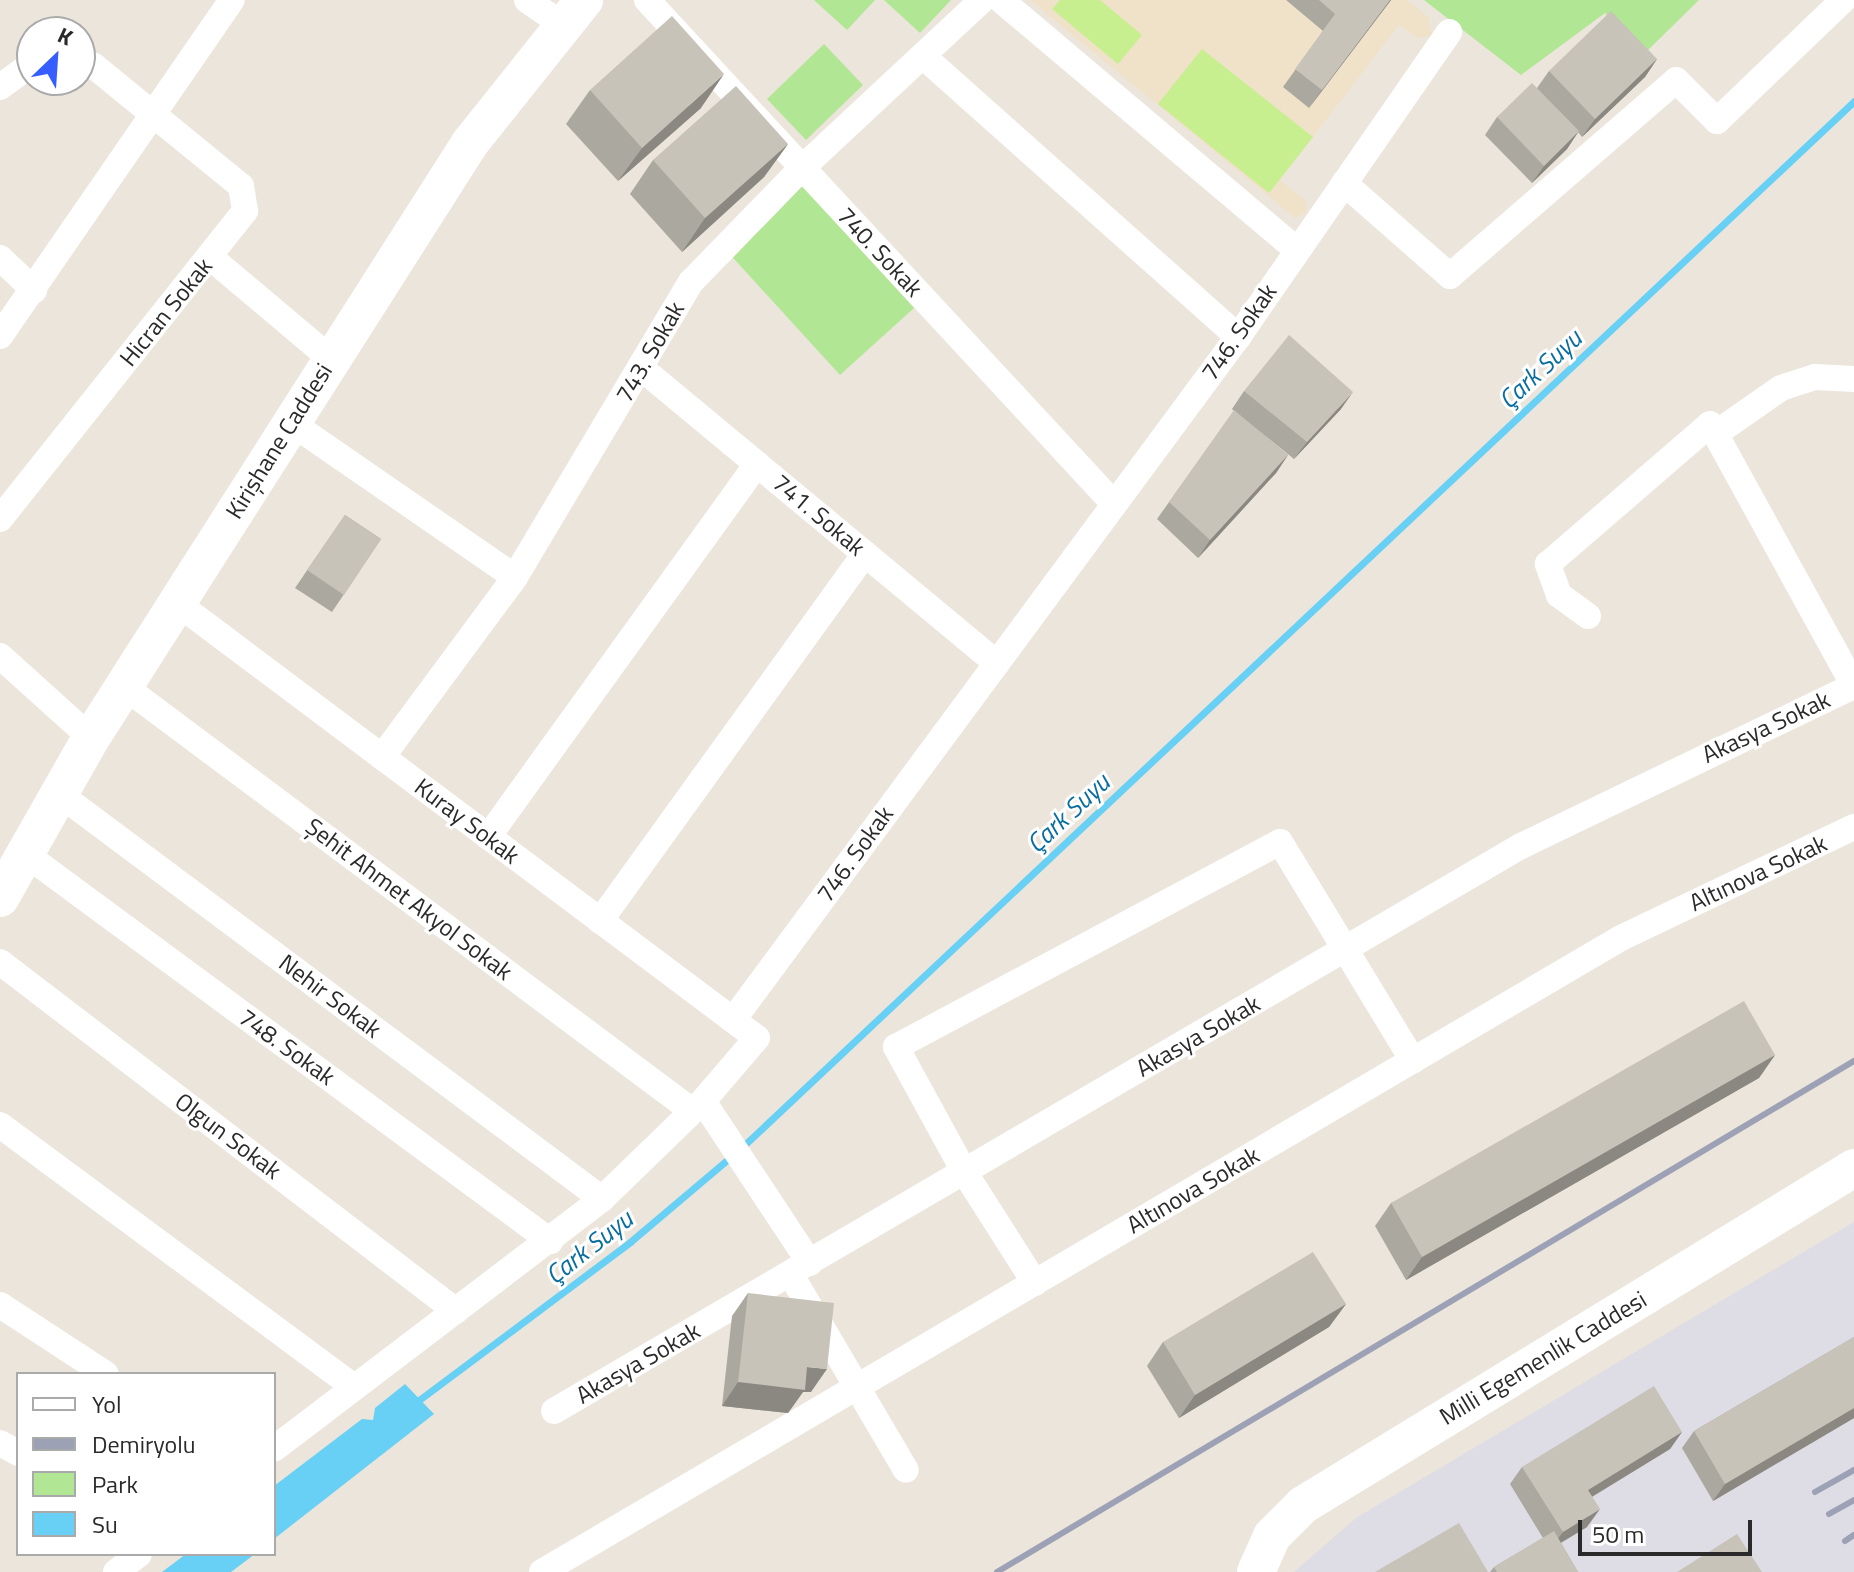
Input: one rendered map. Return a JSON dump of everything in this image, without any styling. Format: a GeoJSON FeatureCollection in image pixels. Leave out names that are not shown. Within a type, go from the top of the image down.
{"type":"FeatureCollection","features":[{"type":"Feature","properties":{"kind":"main road","name":"Kirişhane Caddesi"},"geometry":{"type":"LineString","coordinates":[[9,874],[290,422],[470,143],[573,12]]}},
{"type":"Feature","properties":{"kind":"main road","name":"Milli Egemenlik Caddesi"},"geometry":{"type":"LineString","coordinates":[[1256,1572],[1272,1536],[1303,1505],[1854,1168]]}},
{"type":"Feature","properties":{"kind":"main road","name":"Milli Egemenlik Caddesi"},"geometry":{"type":"LineString","coordinates":[[1267,1572],[1315,1524],[1854,1197]]}},
{"type":"Feature","properties":{"kind":"street"},"geometry":{"type":"LineString","coordinates":[[0,336],[232,0]]}},
{"type":"Feature","properties":{"kind":"street"},"geometry":{"type":"LineString","coordinates":[[527,0],[573,12]]}},
{"type":"Feature","properties":{"kind":"street","name":"740. Sokak"},"geometry":{"type":"LineString","coordinates":[[647,0],[1114,504]]}},
{"type":"Feature","properties":{"kind":"street","name":"743. Sokak"},"geometry":{"type":"LineString","coordinates":[[382,757],[515,577],[691,282],[802,168],[982,0]]}},
{"type":"Feature","properties":{"kind":"street"},"geometry":{"type":"LineString","coordinates":[[1001,0],[1296,249]]}},
{"type":"Feature","properties":{"kind":"street"},"geometry":{"type":"LineString","coordinates":[[1344,183],[1450,276],[1676,80],[1717,121],[1843,0]]}},
{"type":"Feature","properties":{"kind":"street","name":"746. Sokak"},"geometry":{"type":"LineString","coordinates":[[733,1020],[1238,337],[1449,32]]}},
{"type":"Feature","properties":{"kind":"street"},"geometry":{"type":"LineString","coordinates":[[924,57],[1238,337]]}},
{"type":"Feature","properties":{"kind":"street","name":"Hicran Sokak"},"geometry":{"type":"LineString","coordinates":[[0,519],[245,211],[241,186],[183,142],[156,114],[96,68]]}},
{"type":"Feature","properties":{"kind":"street"},"geometry":{"type":"LineString","coordinates":[[210,257],[331,359]]}},
{"type":"Feature","properties":{"kind":"street"},"geometry":{"type":"LineString","coordinates":[[0,258],[34,290]]}},
{"type":"Feature","properties":{"kind":"street","name":"741. Sokak"},"geometry":{"type":"LineString","coordinates":[[640,367],[997,663]]}},
{"type":"Feature","properties":{"kind":"street"},"geometry":{"type":"LineString","coordinates":[[1715,434],[1781,388],[1815,377],[1854,379]]}},
{"type":"Feature","properties":{"kind":"street"},"geometry":{"type":"LineString","coordinates":[[290,422],[515,577]]}},
{"type":"Feature","properties":{"kind":"street"},"geometry":{"type":"LineString","coordinates":[[1588,616],[1559,595],[1548,564],[1710,424],[1854,686]]}},
{"type":"Feature","properties":{"kind":"street"},"geometry":{"type":"LineString","coordinates":[[488,837],[757,464]]}},
{"type":"Feature","properties":{"kind":"street"},"geometry":{"type":"LineString","coordinates":[[600,921],[865,554]]}},
{"type":"Feature","properties":{"kind":"street","name":"Kuray Sokak"},"geometry":{"type":"LineString","coordinates":[[177,603],[757,1038],[702,1108]]}},
{"type":"Feature","properties":{"kind":"street"},"geometry":{"type":"LineString","coordinates":[[0,656],[91,738]]}},
{"type":"Feature","properties":{"kind":"street","name":"Akasya Sokak"},"geometry":{"type":"LineString","coordinates":[[554,1411],[1521,846],[1854,686]]}},
{"type":"Feature","properties":{"kind":"street","name":"Şehit Ahmet Akyol Sokak"},"geometry":{"type":"LineString","coordinates":[[126,688],[702,1108],[749,1168],[855,1389],[906,1470]]}},
{"type":"Feature","properties":{"kind":"street","name":"Nehir Sokak"},"geometry":{"type":"LineString","coordinates":[[58,793],[602,1199]]}},
{"type":"Feature","properties":{"kind":"street","name":"Altınova Sokak"},"geometry":{"type":"LineString","coordinates":[[542,1572],[1621,938],[1854,827]]}},
{"type":"Feature","properties":{"kind":"street"},"geometry":{"type":"LineString","coordinates":[[1035,1283],[965,1173],[896,1047],[1280,842],[1348,948],[1413,1061]]}},
{"type":"Feature","properties":{"kind":"street","name":"748. Sokak"},"geometry":{"type":"LineString","coordinates":[[9,874],[550,1241]]}},
{"type":"Feature","properties":{"kind":"street","name":"Olgun Sokak"},"geometry":{"type":"LineString","coordinates":[[0,962],[456,1311]]}},
{"type":"Feature","properties":{"kind":"street"},"geometry":{"type":"LineString","coordinates":[[276,1447],[351,1385],[550,1241],[602,1199],[702,1108]]}},
{"type":"Feature","properties":{"kind":"street"},"geometry":{"type":"LineString","coordinates":[[0,1125],[351,1385]]}},
{"type":"Feature","properties":{"kind":"street"},"geometry":{"type":"LineString","coordinates":[[0,1305],[103,1372]]}},
{"type":"Feature","properties":{"kind":"street"},"geometry":{"type":"LineString","coordinates":[[116,1572],[136,1556]]}},
{"type":"Feature","properties":{"kind":"shaded area"},"geometry":{"type":"Polygon","coordinates":[[[1030,0],[1407,0],[1428,17],[1432,36],[1417,38],[1399,25],[1280,180],[1307,202],[1306,212],[1295,218],[1030,0]]]}},
{"type":"Feature","properties":{"kind":"shaded area"},"geometry":{"type":"Polygon","coordinates":[[[1854,1222],[1854,1572],[1294,1572],[1356,1518],[1854,1222]]]}},
{"type":"Feature","properties":{"kind":"green space"},"geometry":{"type":"Polygon","coordinates":[[[814,0],[875,0],[847,30],[814,0]]]}},
{"type":"Feature","properties":{"kind":"green space"},"geometry":{"type":"Polygon","coordinates":[[[884,0],[951,0],[920,33],[884,0]]]}},
{"type":"Feature","properties":{"kind":"green space"},"geometry":{"type":"Polygon","coordinates":[[[1060,0],[1100,0],[1142,35],[1118,64],[1052,9],[1060,0]]]}},
{"type":"Feature","properties":{"kind":"green space"},"geometry":{"type":"Polygon","coordinates":[[[1424,0],[1699,0],[1645,53],[1605,13],[1521,75],[1424,0]]]}},
{"type":"Feature","properties":{"kind":"green space"},"geometry":{"type":"Polygon","coordinates":[[[824,44],[863,85],[806,140],[767,99],[824,44]]]}},
{"type":"Feature","properties":{"kind":"green space"},"geometry":{"type":"Polygon","coordinates":[[[1202,49],[1313,137],[1269,193],[1158,104],[1202,49]]]}},
{"type":"Feature","properties":{"kind":"green space"},"geometry":{"type":"Polygon","coordinates":[[[799,182],[914,308],[840,375],[725,249],[799,182]]]}},
{"type":"Feature","properties":{"kind":"water"},"geometry":{"type":"Polygon","coordinates":[[[405,1384],[434,1414],[276,1537],[276,1484],[362,1419],[373,1420],[375,1408],[405,1384]]]}},
{"type":"Feature","properties":{"kind":"water"},"geometry":{"type":"Polygon","coordinates":[[[183,1556],[252,1556],[231,1572],[162,1572],[183,1556]]]}},
{"type":"Feature","properties":{"kind":"building"},"geometry":{"type":"Polygon","coordinates":[[[1319,0],[1390,0],[1322,90],[1295,69],[1335,14],[1319,0]]]}},
{"type":"Feature","properties":{"kind":"building"},"geometry":{"type":"Polygon","coordinates":[[[1611,11],[1657,59],[1595,119],[1549,71],[1611,11]]]}},
{"type":"Feature","properties":{"kind":"building"},"geometry":{"type":"Polygon","coordinates":[[[672,16],[724,74],[642,148],[590,90],[672,16]]]}},
{"type":"Feature","properties":{"kind":"building"},"geometry":{"type":"Polygon","coordinates":[[[1532,83],[1579,131],[1544,166],[1497,117],[1532,83]]]}},
{"type":"Feature","properties":{"kind":"building"},"geometry":{"type":"Polygon","coordinates":[[[736,86],[788,144],[705,218],[653,160],[736,86]]]}},
{"type":"Feature","properties":{"kind":"building"},"geometry":{"type":"Polygon","coordinates":[[[1289,335],[1353,392],[1307,442],[1244,391],[1289,335]]]}},
{"type":"Feature","properties":{"kind":"building"},"geometry":{"type":"Polygon","coordinates":[[[1234,410],[1288,455],[1210,540],[1169,502],[1234,410]]]}},
{"type":"Feature","properties":{"kind":"building"},"geometry":{"type":"Polygon","coordinates":[[[345,515],[381,539],[344,595],[307,570],[345,515]]]}},
{"type":"Feature","properties":{"kind":"building"},"geometry":{"type":"Polygon","coordinates":[[[1744,1001],[1775,1055],[1422,1257],[1391,1203],[1744,1001]]]}},
{"type":"Feature","properties":{"kind":"building"},"geometry":{"type":"Polygon","coordinates":[[[1313,1252],[1346,1304],[1195,1395],[1163,1342],[1313,1252]]]}},
{"type":"Feature","properties":{"kind":"building"},"geometry":{"type":"Polygon","coordinates":[[[748,1293],[834,1303],[827,1369],[807,1367],[805,1390],[738,1382],[748,1293]]]}},
{"type":"Feature","properties":{"kind":"building"},"geometry":{"type":"Polygon","coordinates":[[[1854,1337],[1854,1408],[1725,1484],[1694,1431],[1854,1337]]]}},
{"type":"Feature","properties":{"kind":"building"},"geometry":{"type":"Polygon","coordinates":[[[1654,1386],[1682,1432],[1588,1490],[1600,1509],[1563,1532],[1522,1467],[1654,1386]]]}},
{"type":"Feature","properties":{"kind":"building"},"geometry":{"type":"Polygon","coordinates":[[[1459,1523],[1488,1572],[1375,1572],[1459,1523]]]}},
{"type":"Feature","properties":{"kind":"building"},"geometry":{"type":"Polygon","coordinates":[[[1554,1531],[1578,1572],[1497,1572],[1494,1567],[1554,1531]]]}},
{"type":"Feature","properties":{"kind":"building"},"geometry":{"type":"Polygon","coordinates":[[[1737,1534],[1762,1572],[1677,1572],[1737,1534]]]}},
{"type":"Feature","properties":{"kind":"waterway","name":"Çark Suyu"},"geometry":{"type":"LineString","coordinates":[[415,1403],[630,1242],[739,1150],[1854,101]]}},
{"type":"Feature","properties":{"kind":"railway"},"geometry":{"type":"LineString","coordinates":[[997,1572],[1854,1061]]}},
{"type":"Feature","properties":{"kind":"railway"},"geometry":{"type":"LineString","coordinates":[[1815,1492],[1854,1470]]}},
{"type":"Feature","properties":{"kind":"railway"},"geometry":{"type":"LineString","coordinates":[[1829,1514],[1854,1500]]}},
{"type":"Feature","properties":{"kind":"railway"},"geometry":{"type":"LineString","coordinates":[[1845,1541],[1854,1535]]}}]}
